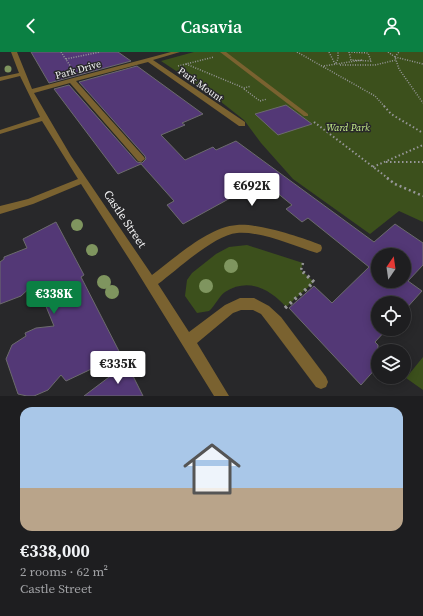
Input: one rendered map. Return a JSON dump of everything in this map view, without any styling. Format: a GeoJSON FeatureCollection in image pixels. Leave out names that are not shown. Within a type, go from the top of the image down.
{"type":"FeatureCollection","features":[{"type":"Feature","properties":{"kind":"street","name":"Castle Street"},"geometry":{"type":"LineString","coordinates":[[17,52],[22,74],[44,118],[83,180],[152,283],[222,396]]}},
{"type":"Feature","properties":{"kind":"street","name":"Park Mount"},"geometry":{"type":"LineString","coordinates":[[147,52],[152,59],[164,69],[242,124]]}},
{"type":"Feature","properties":{"kind":"street","name":"Park Drive"},"geometry":{"type":"LineString","coordinates":[[30,92],[177,52]]}},
{"type":"Feature","properties":{"kind":"street"},"geometry":{"type":"LineString","coordinates":[[225,53],[306,115]]}},
{"type":"Feature","properties":{"kind":"street"},"geometry":{"type":"LineString","coordinates":[[0,79],[22,74]]}},
{"type":"Feature","properties":{"kind":"street"},"geometry":{"type":"LineString","coordinates":[[76,80],[141,159]]}},
{"type":"Feature","properties":{"kind":"street"},"geometry":{"type":"LineString","coordinates":[[0,132],[44,118]]}},
{"type":"Feature","properties":{"kind":"street"},"geometry":{"type":"LineString","coordinates":[[0,210],[30,202],[83,180]]}},
{"type":"Feature","properties":{"kind":"street"},"geometry":{"type":"LineString","coordinates":[[152,283],[221,233],[236,229],[255,230],[317,248]]}},
{"type":"Feature","properties":{"kind":"street"},"geometry":{"type":"LineString","coordinates":[[188,341],[229,310],[240,304],[254,304],[265,310],[276,322],[321,382]]}},
{"type":"Feature","properties":{"kind":"path"},"geometry":{"type":"LineString","coordinates":[[61,52],[76,80]]}},
{"type":"Feature","properties":{"kind":"path"},"geometry":{"type":"LineString","coordinates":[[66,60],[100,52]]}},
{"type":"Feature","properties":{"kind":"path"},"geometry":{"type":"LineString","coordinates":[[297,52],[376,96],[391,114],[423,133]]}},
{"type":"Feature","properties":{"kind":"path"},"geometry":{"type":"LineString","coordinates":[[329,52],[335,64]]}},
{"type":"Feature","properties":{"kind":"path"},"geometry":{"type":"LineString","coordinates":[[335,64],[338,59],[338,52]]}},
{"type":"Feature","properties":{"kind":"path"},"geometry":{"type":"LineString","coordinates":[[349,52],[368,53],[372,61],[362,60],[351,60],[349,52]]}},
{"type":"Feature","properties":{"kind":"path"},"geometry":{"type":"LineString","coordinates":[[388,52],[395,57],[423,64]]}},
{"type":"Feature","properties":{"kind":"path"},"geometry":{"type":"LineString","coordinates":[[395,57],[399,52]]}},
{"type":"Feature","properties":{"kind":"path"},"geometry":{"type":"LineString","coordinates":[[164,69],[225,53]]}},
{"type":"Feature","properties":{"kind":"path"},"geometry":{"type":"LineString","coordinates":[[395,57],[399,69],[423,103]]}},
{"type":"Feature","properties":{"kind":"path"},"geometry":{"type":"LineString","coordinates":[[324,66],[362,60]]}},
{"type":"Feature","properties":{"kind":"path"},"geometry":{"type":"LineString","coordinates":[[362,60],[363,66]]}},
{"type":"Feature","properties":{"kind":"path"},"geometry":{"type":"LineString","coordinates":[[335,64],[363,66],[388,64],[396,60]]}},
{"type":"Feature","properties":{"kind":"path"},"geometry":{"type":"LineString","coordinates":[[186,64],[244,88],[263,82]]}},
{"type":"Feature","properties":{"kind":"path"},"geometry":{"type":"LineString","coordinates":[[306,115],[395,184],[423,196]]}},
{"type":"Feature","properties":{"kind":"path"},"geometry":{"type":"LineString","coordinates":[[373,167],[423,145]]}},
{"type":"Feature","properties":{"kind":"path"},"geometry":{"type":"LineString","coordinates":[[384,162],[423,162]]}},
{"type":"Feature","properties":{"kind":"path"},"geometry":{"type":"LineString","coordinates":[[276,322],[286,307],[314,282],[301,270],[303,263]]}},
{"type":"Feature","properties":{"kind":"green space","name":"Ward Park"},"geometry":{"type":"Polygon","coordinates":[[[194,52],[423,52],[423,222],[399,211],[370,234],[293,179],[261,143],[244,120],[211,94],[161,61],[194,52]]]}},
{"type":"Feature","properties":{"kind":"green space"},"geometry":{"type":"Polygon","coordinates":[[[247,245],[303,263],[301,270],[314,282],[286,307],[266,290],[250,285],[242,285],[225,292],[209,311],[197,313],[185,296],[187,280],[192,273],[216,254],[229,247],[247,245]]]}},
{"type":"Feature","properties":{"kind":"green space"},"geometry":{"type":"Polygon","coordinates":[[[423,357],[423,390],[411,382],[411,372],[423,357]]]}},
{"type":"Feature","properties":{"kind":"building"},"geometry":{"type":"Polygon","coordinates":[[[31,52],[118,52],[131,61],[49,83],[31,52]]]}},
{"type":"Feature","properties":{"kind":"building"},"geometry":{"type":"Polygon","coordinates":[[[137,66],[203,114],[182,123],[185,125],[161,135],[185,160],[213,147],[216,150],[236,141],[374,242],[395,224],[423,243],[423,265],[411,278],[411,248],[371,248],[371,288],[411,288],[411,283],[422,291],[411,303],[411,296],[371,296],[371,336],[381,336],[375,342],[377,344],[371,344],[371,374],[361,385],[289,308],[314,286],[332,303],[369,267],[308,218],[302,222],[286,209],[292,205],[259,178],[231,194],[234,196],[183,224],[167,205],[174,201],[141,164],[118,174],[54,89],[69,85],[137,162],[142,163],[146,159],[145,156],[79,82],[137,66]]]}},
{"type":"Feature","properties":{"kind":"building"},"geometry":{"type":"Polygon","coordinates":[[[286,105],[312,124],[278,135],[255,114],[286,105]]]}},
{"type":"Feature","properties":{"kind":"building"},"geometry":{"type":"Polygon","coordinates":[[[56,222],[84,275],[81,277],[121,355],[66,381],[61,375],[48,390],[34,396],[27,396],[18,394],[6,359],[12,345],[26,336],[25,333],[36,328],[54,326],[36,282],[21,296],[0,304],[0,262],[4,259],[4,257],[27,248],[23,239],[56,222]]]}},
{"type":"Feature","properties":{"kind":"building"},"geometry":{"type":"Polygon","coordinates":[[[127,364],[143,396],[84,396],[125,365],[127,364]]]}}]}
